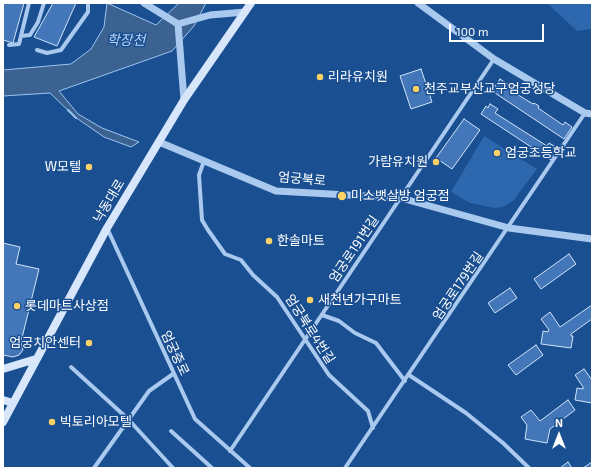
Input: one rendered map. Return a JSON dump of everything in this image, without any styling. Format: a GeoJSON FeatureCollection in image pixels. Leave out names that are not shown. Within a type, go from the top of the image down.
{"type":"FeatureCollection","features":[{"type":"Feature","properties":{"kind":"main road","name":"낙동대로"},"geometry":{"type":"LineString","coordinates":[[3,422],[107,228],[184,100],[250,3]]}},
{"type":"Feature","properties":{"kind":"main road"},"geometry":{"type":"LineString","coordinates":[[3,369],[36,359]]}},
{"type":"Feature","properties":{"kind":"main road"},"geometry":{"type":"LineString","coordinates":[[3,400],[13,403]]}},
{"type":"Feature","properties":{"kind":"street"},"geometry":{"type":"LineString","coordinates":[[9,45],[18,44],[29,3]]}},
{"type":"Feature","properties":{"kind":"street"},"geometry":{"type":"LineString","coordinates":[[21,36],[30,36],[38,22],[44,3]]}},
{"type":"Feature","properties":{"kind":"street"},"geometry":{"type":"LineString","coordinates":[[37,50],[47,53],[62,50],[88,12],[88,3]]}},
{"type":"Feature","properties":{"kind":"street"},"geometry":{"type":"LineString","coordinates":[[144,3],[178,24],[184,100]]}},
{"type":"Feature","properties":{"kind":"street"},"geometry":{"type":"LineString","coordinates":[[418,3],[494,59],[588,114]]}},
{"type":"Feature","properties":{"kind":"street"},"geometry":{"type":"LineString","coordinates":[[178,24],[210,14],[244,12]]}},
{"type":"Feature","properties":{"kind":"street","name":"엄궁로191번길"},"geometry":{"type":"LineString","coordinates":[[230,451],[494,59]]}},
{"type":"Feature","properties":{"kind":"street","name":"엄궁로179번길"},"geometry":{"type":"LineString","coordinates":[[345,468],[588,114]]}},
{"type":"Feature","properties":{"kind":"street","name":"엄궁북로"},"geometry":{"type":"LineString","coordinates":[[159,142],[276,191],[400,198],[509,228],[592,240]]}},
{"type":"Feature","properties":{"kind":"street","name":"엄궁북로4번길"},"geometry":{"type":"LineString","coordinates":[[204,161],[200,175],[202,220],[225,254],[241,260],[253,275],[277,297],[329,375],[368,411],[373,428]]}},
{"type":"Feature","properties":{"kind":"street","name":"엄궁중로"},"geometry":{"type":"LineString","coordinates":[[107,228],[195,419],[250,468]]}},
{"type":"Feature","properties":{"kind":"street"},"geometry":{"type":"LineString","coordinates":[[322,315],[338,321],[355,333],[376,343],[405,381]]}},
{"type":"Feature","properties":{"kind":"street"},"geometry":{"type":"LineString","coordinates":[[71,367],[128,419],[173,468]]}},
{"type":"Feature","properties":{"kind":"street"},"geometry":{"type":"LineString","coordinates":[[94,468],[149,391],[174,374]]}},
{"type":"Feature","properties":{"kind":"street"},"geometry":{"type":"LineString","coordinates":[[409,375],[466,413],[503,443],[529,468]]}},
{"type":"Feature","properties":{"kind":"street"},"geometry":{"type":"LineString","coordinates":[[170,431],[212,468]]}},
{"type":"Feature","properties":{"kind":"shaded area"},"geometry":{"type":"Polygon","coordinates":[[[547,3],[592,3],[592,29],[577,31],[547,3]]]}},
{"type":"Feature","properties":{"kind":"shaded area"},"geometry":{"type":"Polygon","coordinates":[[[484,136],[537,169],[514,200],[503,207],[495,208],[470,203],[451,192],[484,136]]]}},
{"type":"Feature","properties":{"kind":"water","name":"학장천"},"geometry":{"type":"Polygon","coordinates":[[[107,3],[156,25],[179,3],[206,3],[194,26],[172,51],[59,91],[78,114],[102,128],[139,142],[131,147],[104,137],[75,117],[50,93],[3,96],[3,70],[71,64],[91,49],[104,27],[107,3]]]}},
{"type":"Feature","properties":{"kind":"building"},"geometry":{"type":"Polygon","coordinates":[[[3,3],[24,3],[13,43],[3,40],[3,3]]]}},
{"type":"Feature","properties":{"kind":"building"},"geometry":{"type":"Polygon","coordinates":[[[53,3],[76,3],[57,46],[34,37],[53,3]]]}},
{"type":"Feature","properties":{"kind":"building","name":"천주교부산교구엄궁성당"},"geometry":{"type":"Polygon","coordinates":[[[421,69],[432,102],[411,109],[400,76],[421,69]]]}},
{"type":"Feature","properties":{"kind":"building"},"geometry":{"type":"Polygon","coordinates":[[[500,79],[512,87],[510,90],[539,106],[538,108],[563,125],[565,122],[572,127],[564,139],[492,91],[500,79]]]}},
{"type":"Feature","properties":{"kind":"building"},"geometry":{"type":"Polygon","coordinates":[[[490,104],[498,109],[495,113],[547,146],[549,143],[559,149],[551,160],[481,114],[486,106],[488,108],[490,104]]]}},
{"type":"Feature","properties":{"kind":"building"},"geometry":{"type":"Polygon","coordinates":[[[464,119],[480,130],[452,169],[436,158],[464,119]]]}},
{"type":"Feature","properties":{"kind":"building","name":"롯데마트사상점"},"geometry":{"type":"Polygon","coordinates":[[[3,243],[20,247],[16,264],[39,269],[21,342],[23,350],[19,355],[13,357],[3,355],[3,243]]]}},
{"type":"Feature","properties":{"kind":"building"},"geometry":{"type":"Polygon","coordinates":[[[569,254],[576,264],[541,289],[534,279],[569,254]]]}},
{"type":"Feature","properties":{"kind":"building"},"geometry":{"type":"Polygon","coordinates":[[[510,288],[517,298],[495,313],[488,303],[510,288]]]}},
{"type":"Feature","properties":{"kind":"building"},"geometry":{"type":"Polygon","coordinates":[[[592,305],[592,319],[571,334],[571,336],[573,336],[571,348],[541,344],[543,331],[548,332],[549,330],[541,319],[550,312],[560,327],[592,305]]]}},
{"type":"Feature","properties":{"kind":"building"},"geometry":{"type":"Polygon","coordinates":[[[536,345],[543,355],[516,375],[508,365],[536,345]]]}},
{"type":"Feature","properties":{"kind":"building"},"geometry":{"type":"Polygon","coordinates":[[[584,369],[592,380],[592,403],[575,400],[577,388],[583,389],[583,387],[575,375],[584,369]]]}},
{"type":"Feature","properties":{"kind":"building"},"geometry":{"type":"Polygon","coordinates":[[[568,400],[575,410],[550,429],[547,443],[525,439],[527,425],[521,417],[531,410],[540,421],[568,400]]]}},
{"type":"Feature","properties":{"kind":"building"},"geometry":{"type":"Polygon","coordinates":[[[568,462],[572,468],[560,468],[568,462]]]}},
{"type":"Feature","properties":{"kind":"building"},"geometry":{"type":"Polygon","coordinates":[[[592,462],[592,468],[583,468],[592,462]]]}},
{"type":"Feature","properties":{"kind":"waterway"},"geometry":{"type":"LineString","coordinates":[[68,110],[76,118]]}},
{"type":"Feature","properties":{"kind":"place","name":"리라유치원"},"geometry":{"type":"Point","coordinates":[320,77]}},
{"type":"Feature","properties":{"kind":"place","name":"천주교부산교구엄궁성당"},"geometry":{"type":"Point","coordinates":[416,89]}},
{"type":"Feature","properties":{"kind":"place","name":"엄궁초등학교"},"geometry":{"type":"Point","coordinates":[497,153]}},
{"type":"Feature","properties":{"kind":"place","name":"가람유치원"},"geometry":{"type":"Point","coordinates":[436,162]}},
{"type":"Feature","properties":{"kind":"place","name":"W모텔"},"geometry":{"type":"Point","coordinates":[89,167]}},
{"type":"Feature","properties":{"kind":"place","name":"미소뱃살방 엄궁점"},"geometry":{"type":"Point","coordinates":[342,196]}},
{"type":"Feature","properties":{"kind":"place","name":"한솔마트"},"geometry":{"type":"Point","coordinates":[269,241]}},
{"type":"Feature","properties":{"kind":"place","name":"새천년가구마트"},"geometry":{"type":"Point","coordinates":[310,300]}},
{"type":"Feature","properties":{"kind":"place","name":"롯데마트사상점"},"geometry":{"type":"Point","coordinates":[17,306]}},
{"type":"Feature","properties":{"kind":"place","name":"엄궁치안센터"},"geometry":{"type":"Point","coordinates":[89,343]}},
{"type":"Feature","properties":{"kind":"place","name":"빅토리아모텔"},"geometry":{"type":"Point","coordinates":[52,422]}}]}
